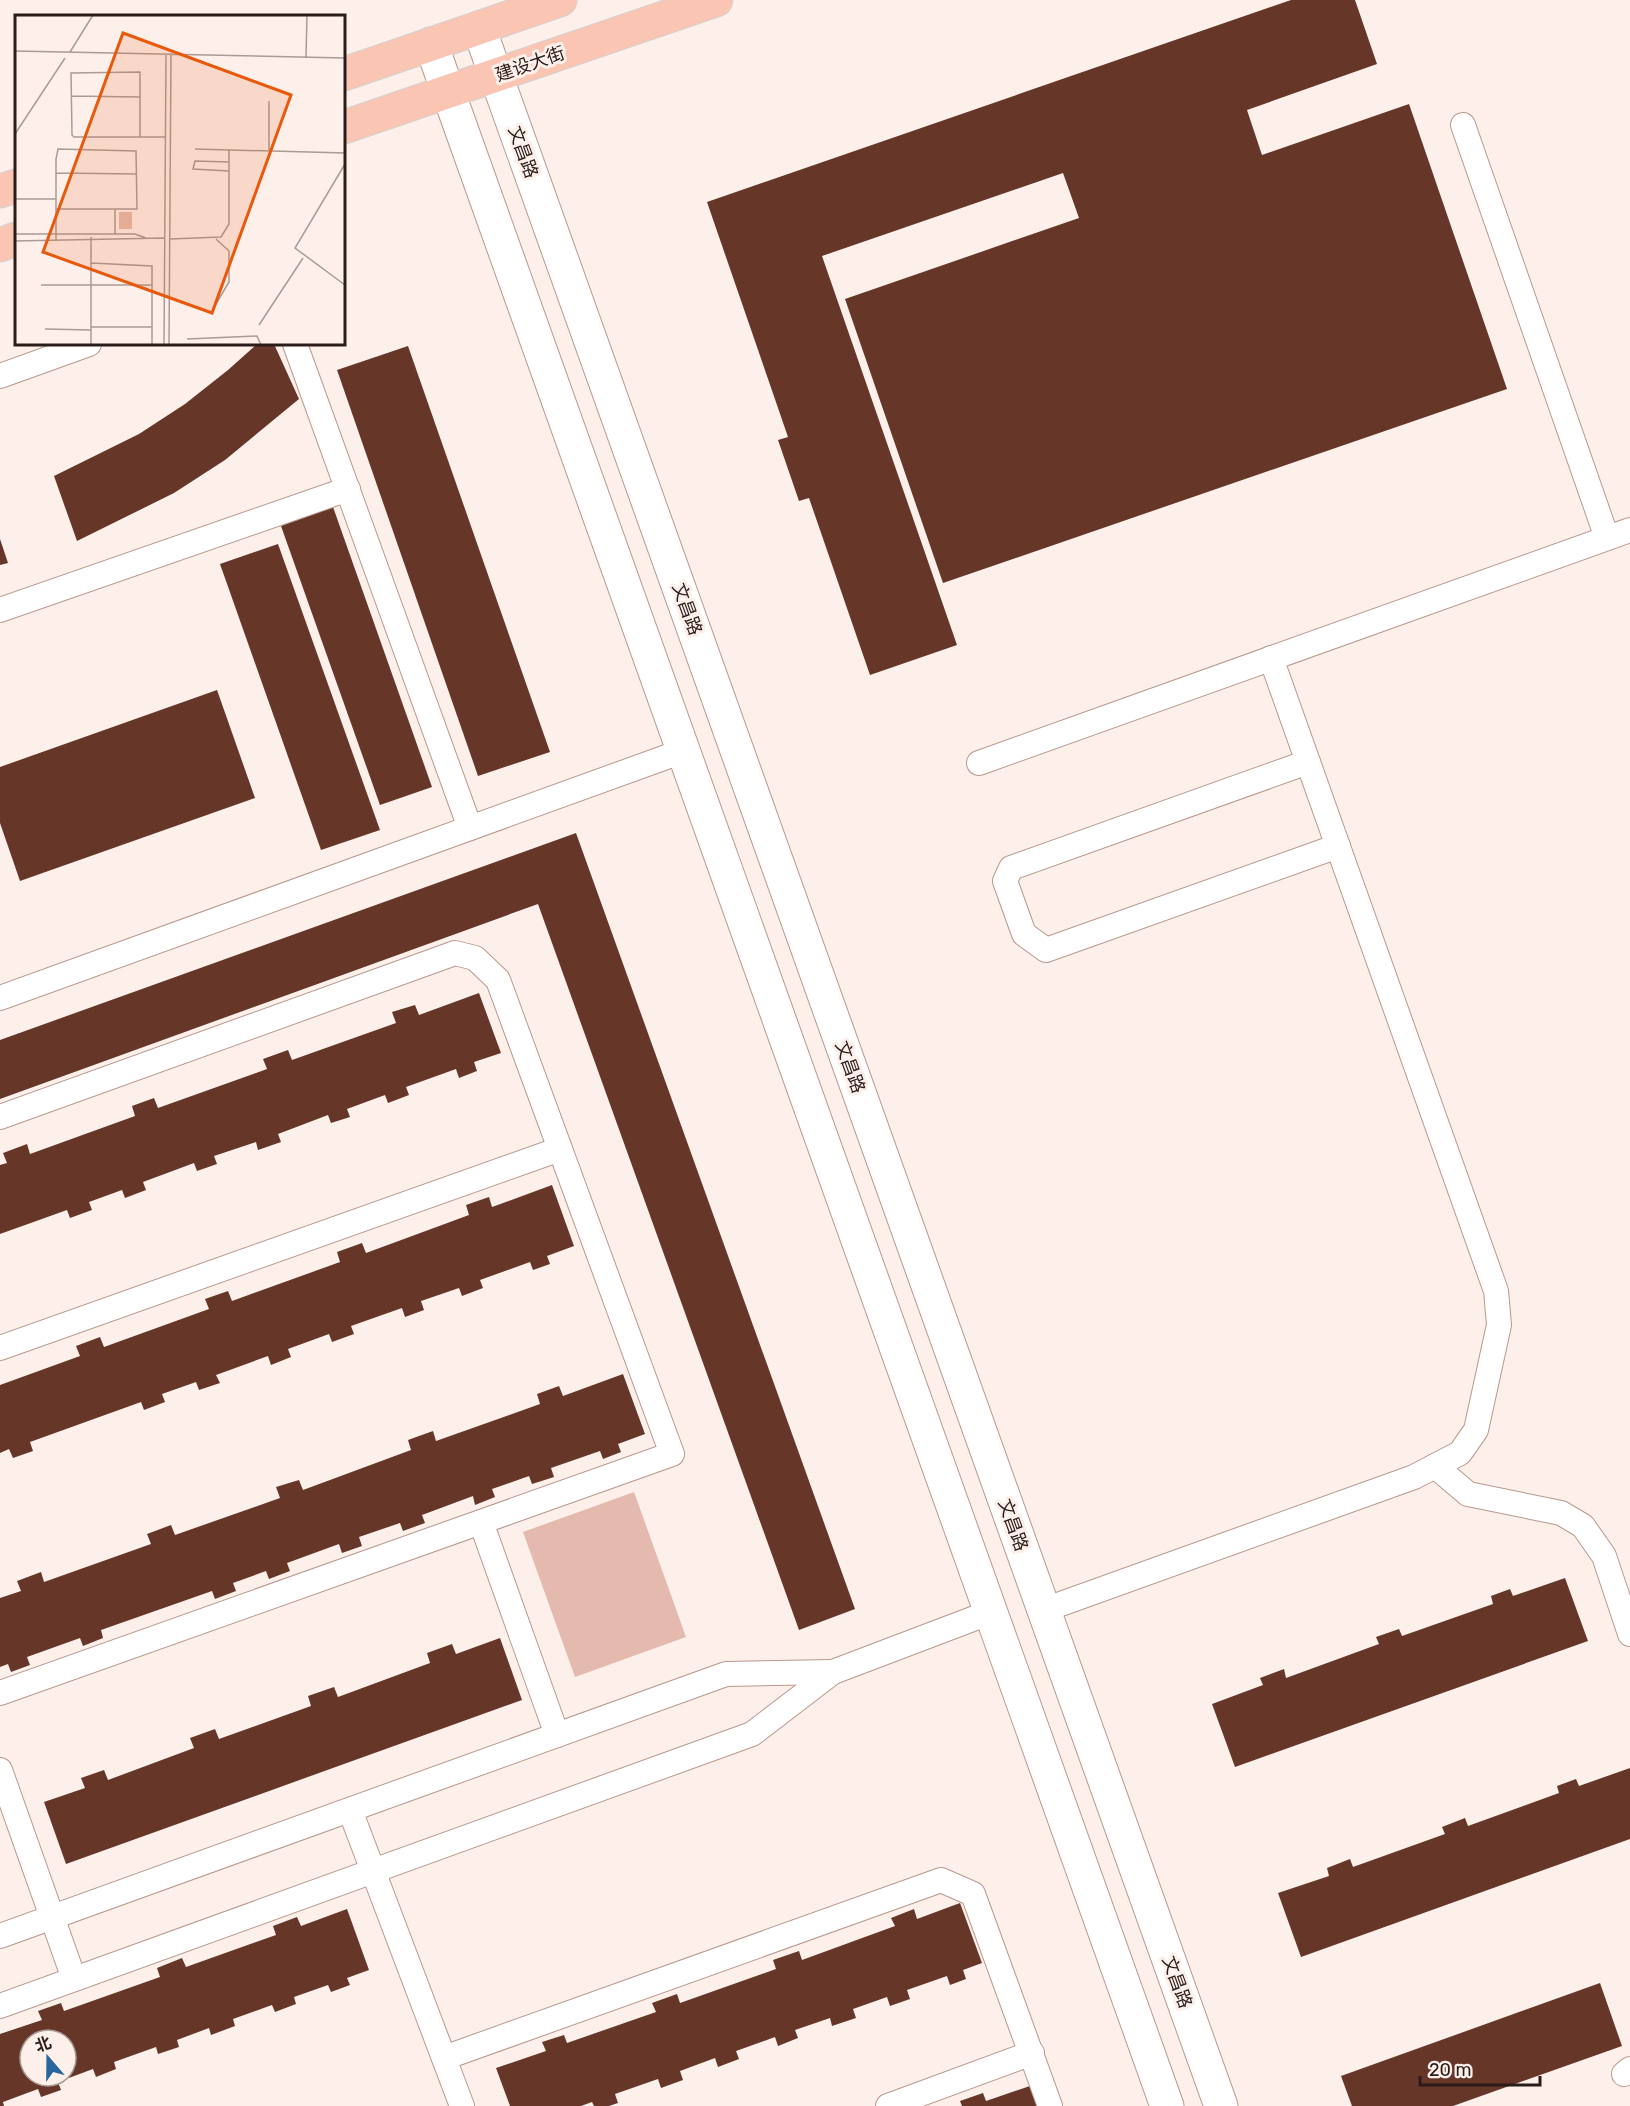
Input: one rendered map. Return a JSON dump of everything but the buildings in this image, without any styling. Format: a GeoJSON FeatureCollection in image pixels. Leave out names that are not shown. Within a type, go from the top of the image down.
{"type":"FeatureCollection","features":[{"type":"Feature","properties":{"kind":"main road"},"geometry":{"type":"LineString","coordinates":[[345,74],[560,0]]}},
{"type":"Feature","properties":{"kind":"main road","name":"建设大街"},"geometry":{"type":"LineString","coordinates":[[345,127],[716,0]]}},
{"type":"Feature","properties":{"kind":"main road"},"geometry":{"type":"LineString","coordinates":[[0,192],[15,186]]}},
{"type":"Feature","properties":{"kind":"main road"},"geometry":{"type":"LineString","coordinates":[[0,245],[15,239]]}},
{"type":"Feature","properties":{"kind":"street","name":"文昌路"},"geometry":{"type":"LineString","coordinates":[[479,28],[1221,2106]]}},
{"type":"Feature","properties":{"kind":"street"},"geometry":{"type":"LineString","coordinates":[[431,44],[1167,2106]]}},
{"type":"Feature","properties":{"kind":"lane"},"geometry":{"type":"LineString","coordinates":[[1463,125],[1607,538]]}},
{"type":"Feature","properties":{"kind":"lane"},"geometry":{"type":"LineString","coordinates":[[0,376],[86,345]]}},
{"type":"Feature","properties":{"kind":"lane"},"geometry":{"type":"LineString","coordinates":[[295,345],[470,828]]}},
{"type":"Feature","properties":{"kind":"lane"},"geometry":{"type":"LineString","coordinates":[[0,610],[348,489]]}},
{"type":"Feature","properties":{"kind":"lane"},"geometry":{"type":"LineString","coordinates":[[979,763],[1630,530]]}},
{"type":"Feature","properties":{"kind":"lane"},"geometry":{"type":"LineString","coordinates":[[1044,1610],[1414,1477],[1460,1453],[1476,1431],[1499,1325],[1496,1292],[1271,658]]}},
{"type":"Feature","properties":{"kind":"lane"},"geometry":{"type":"LineString","coordinates":[[0,998],[683,751]]}},
{"type":"Feature","properties":{"kind":"lane"},"geometry":{"type":"LineString","coordinates":[[1308,762],[1011,868],[1005,881],[1024,934],[1046,950],[1338,846]]}},
{"type":"Feature","properties":{"kind":"lane"},"geometry":{"type":"LineString","coordinates":[[0,1117],[454,953],[475,958],[498,980],[672,1454],[0,1693]]}},
{"type":"Feature","properties":{"kind":"lane"},"geometry":{"type":"LineString","coordinates":[[0,1348],[560,1149]]}},
{"type":"Feature","properties":{"kind":"lane"},"geometry":{"type":"LineString","coordinates":[[1435,1466],[1468,1494],[1561,1513],[1583,1526],[1604,1556],[1630,1634]]}},
{"type":"Feature","properties":{"kind":"lane"},"geometry":{"type":"LineString","coordinates":[[481,1522],[557,1735]]}},
{"type":"Feature","properties":{"kind":"lane"},"geometry":{"type":"LineString","coordinates":[[0,2006],[752,1734],[833,1672],[991,1612]]}},
{"type":"Feature","properties":{"kind":"lane"},"geometry":{"type":"LineString","coordinates":[[0,1936],[726,1674],[833,1672]]}},
{"type":"Feature","properties":{"kind":"lane"},"geometry":{"type":"LineString","coordinates":[[0,1770],[74,1979]]}},
{"type":"Feature","properties":{"kind":"lane"},"geometry":{"type":"LineString","coordinates":[[350,1810],[462,2106]]}},
{"type":"Feature","properties":{"kind":"lane"},"geometry":{"type":"LineString","coordinates":[[444,2058],[941,1881],[973,1893],[1050,2106]]}},
{"type":"Feature","properties":{"kind":"lane"},"geometry":{"type":"LineString","coordinates":[[888,2106],[1032,2053]]}},
{"type":"Feature","properties":{"kind":"shaded area"},"geometry":{"type":"Polygon","coordinates":[[[634,1492],[686,1637],[575,1677],[523,1532],[634,1492]]]}}]}
